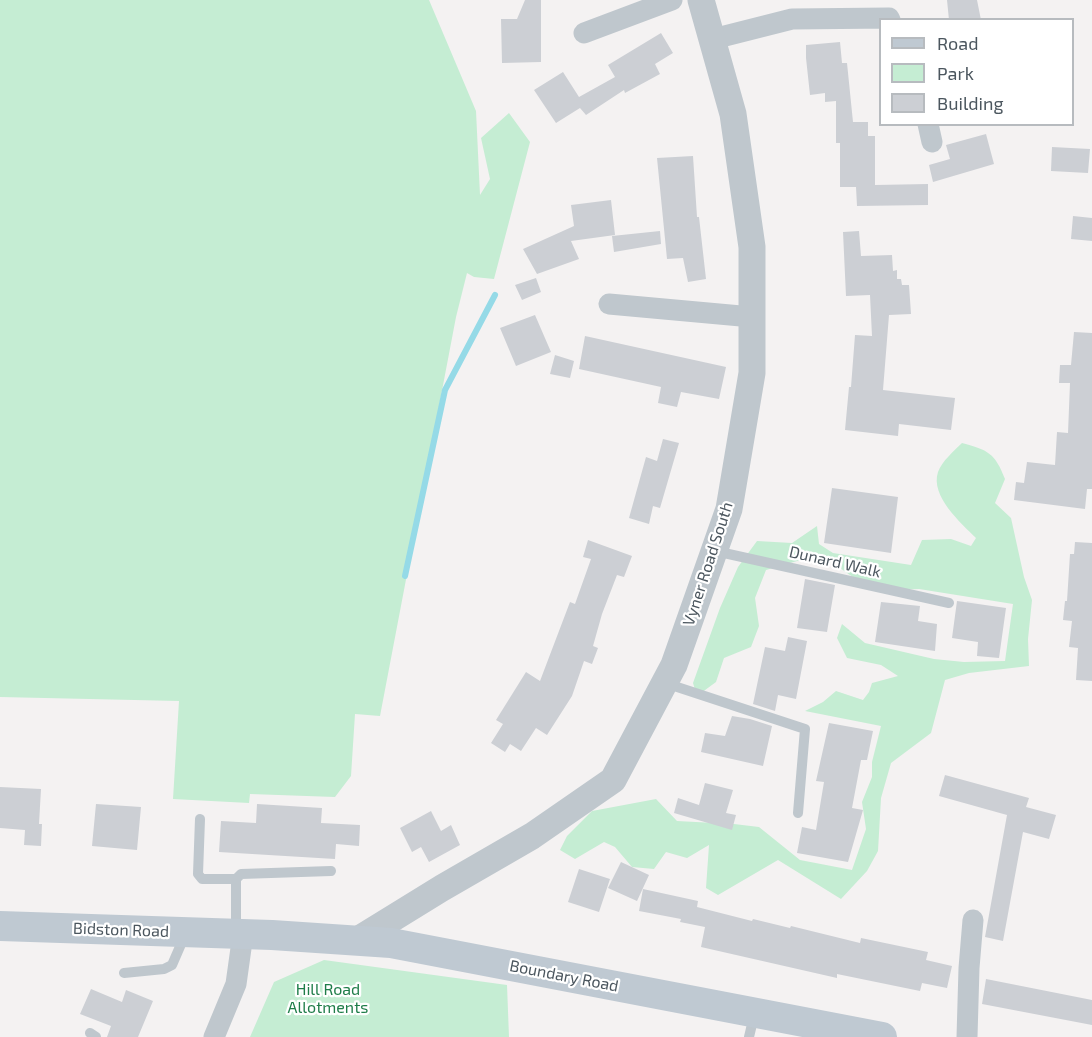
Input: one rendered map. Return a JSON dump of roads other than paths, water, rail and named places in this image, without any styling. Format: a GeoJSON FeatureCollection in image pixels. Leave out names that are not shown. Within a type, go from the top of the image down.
{"type":"FeatureCollection","features":[{"type":"Feature","properties":{"kind":"main road","name":"Bidston Road"},"geometry":{"type":"LineString","coordinates":[[0,926],[239,934]]}},
{"type":"Feature","properties":{"kind":"main road","name":"Boundary Road"},"geometry":{"type":"LineString","coordinates":[[239,934],[391,943],[752,1025],[882,1037]]}},
{"type":"Feature","properties":{"kind":"street"},"geometry":{"type":"LineString","coordinates":[[584,33],[672,0]]}},
{"type":"Feature","properties":{"kind":"street","name":"Vyner Road South"},"geometry":{"type":"LineString","coordinates":[[356,941],[532,836],[613,780],[675,665],[729,509],[752,373],[743,316],[752,247],[734,114],[701,0]]}},
{"type":"Feature","properties":{"kind":"street"},"geometry":{"type":"LineString","coordinates":[[713,39],[792,19],[879,18]]}},
{"type":"Feature","properties":{"kind":"street"},"geometry":{"type":"LineString","coordinates":[[609,304],[743,316]]}},
{"type":"Feature","properties":{"kind":"street"},"geometry":{"type":"LineString","coordinates":[[968,1037],[969,968],[974,920]]}},
{"type":"Feature","properties":{"kind":"street"},"geometry":{"type":"LineString","coordinates":[[214,1037],[237,984],[239,934]]}},
{"type":"Feature","properties":{"kind":"lane","name":"Dunard Walk"},"geometry":{"type":"LineString","coordinates":[[714,550],[949,603]]}},
{"type":"Feature","properties":{"kind":"lane"},"geometry":{"type":"LineString","coordinates":[[665,683],[805,729],[798,813]]}},
{"type":"Feature","properties":{"kind":"lane"},"geometry":{"type":"LineString","coordinates":[[200,819],[198,874],[202,879],[236,879],[241,874],[331,871]]}},
{"type":"Feature","properties":{"kind":"lane"},"geometry":{"type":"LineString","coordinates":[[236,879],[239,934]]}},
{"type":"Feature","properties":{"kind":"lane"},"geometry":{"type":"LineString","coordinates":[[123,973],[164,969],[172,965],[186,932]]}},
{"type":"Feature","properties":{"kind":"waterway"},"geometry":{"type":"LineString","coordinates":[[405,576],[445,390],[495,295]]}},
{"type":"Feature","properties":{"kind":"park label","name":"Hill Road Allotments"},"geometry":{"type":"Point","coordinates":[328,999]}}]}
